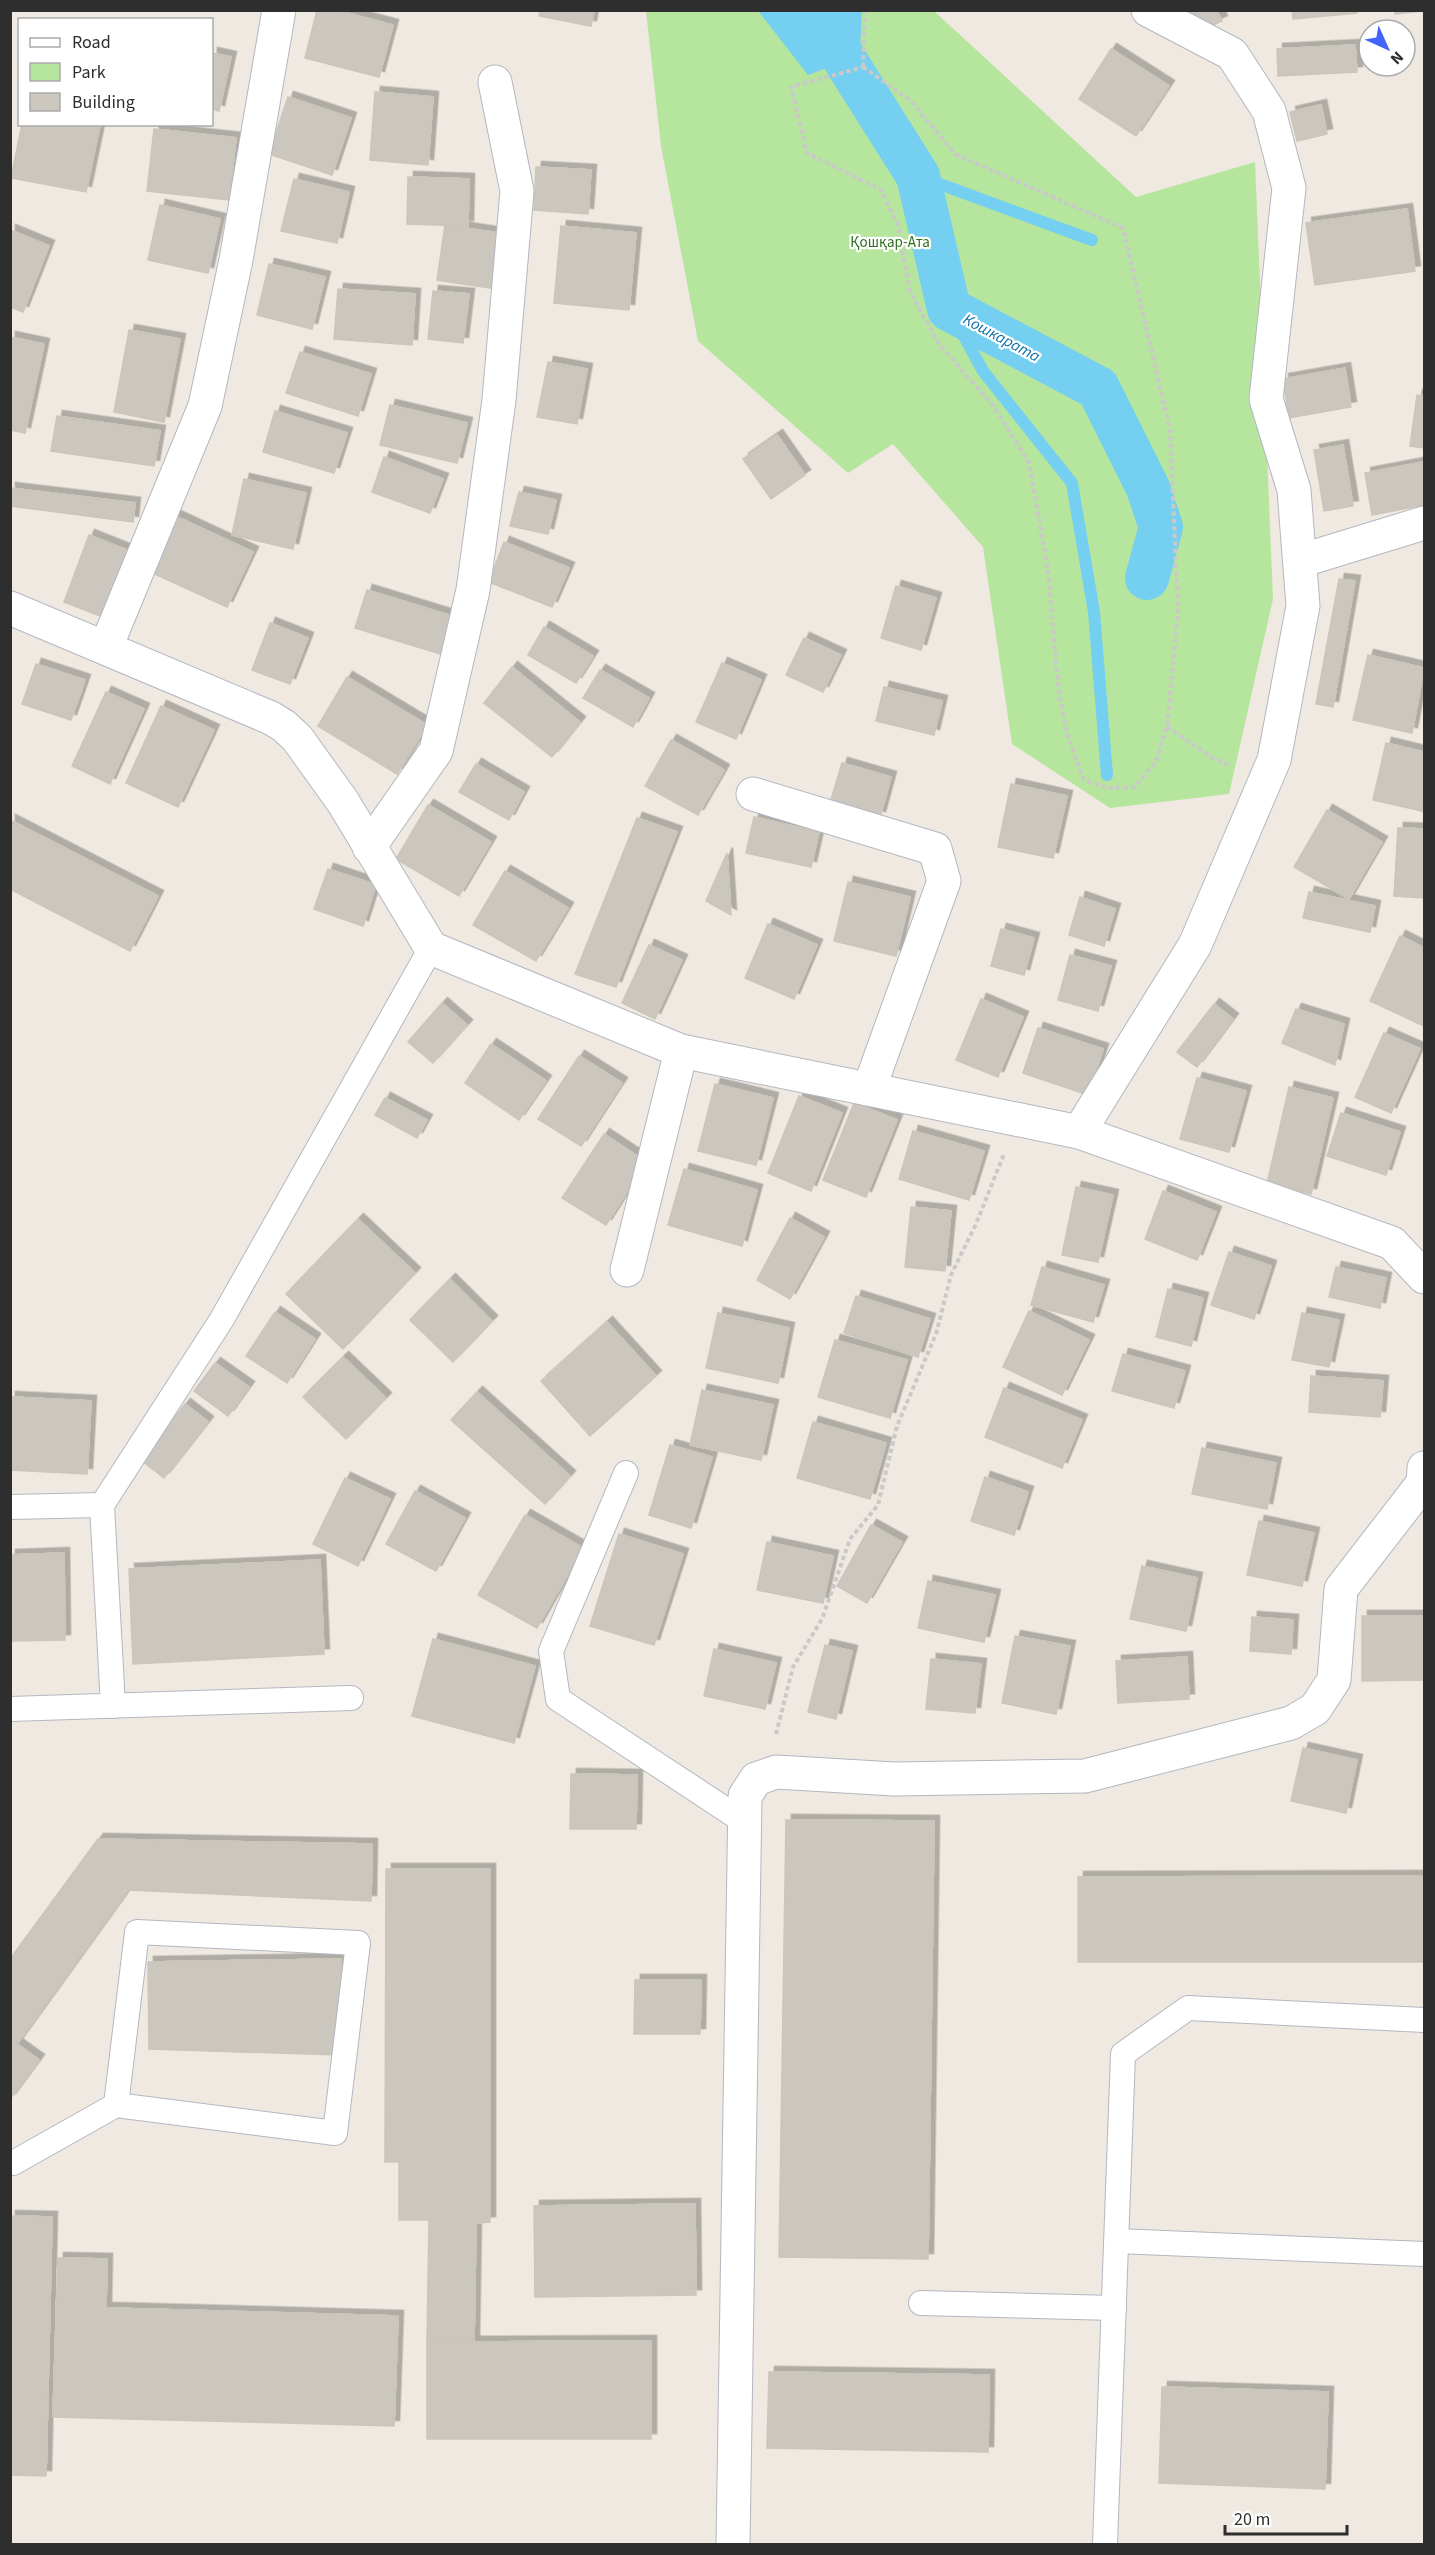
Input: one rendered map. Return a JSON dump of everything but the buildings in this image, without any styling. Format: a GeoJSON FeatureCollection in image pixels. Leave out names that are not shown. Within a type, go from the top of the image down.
{"type":"FeatureCollection","features":[{"type":"Feature","properties":{"kind":"street"},"geometry":{"type":"LineString","coordinates":[[106,647],[205,406],[236,260],[279,10]]}},
{"type":"Feature","properties":{"kind":"street"},"geometry":{"type":"LineString","coordinates":[[1079,1132],[1195,945],[1274,760],[1303,606],[1294,490],[1266,399],[1289,188],[1269,111],[1232,54],[1148,10]]}},
{"type":"Feature","properties":{"kind":"street"},"geometry":{"type":"LineString","coordinates":[[369,847],[436,751],[473,590],[499,400],[517,191],[495,81]]}},
{"type":"Feature","properties":{"kind":"street"},"geometry":{"type":"LineString","coordinates":[[1300,561],[1425,523]]}},
{"type":"Feature","properties":{"kind":"street"},"geometry":{"type":"LineString","coordinates":[[10,608],[271,718],[284,726],[297,738],[343,802],[431,948],[681,1051],[1079,1132],[1392,1243],[1425,1277]]}},
{"type":"Feature","properties":{"kind":"street"},"geometry":{"type":"LineString","coordinates":[[753,794],[935,849],[944,881],[870,1089]]}},
{"type":"Feature","properties":{"kind":"street"},"geometry":{"type":"LineString","coordinates":[[627,1270],[681,1051]]}},
{"type":"Feature","properties":{"kind":"street"},"geometry":{"type":"LineString","coordinates":[[733,2544],[743,1821],[745,1796],[756,1779],[776,1772],[894,1779],[1085,1776],[1291,1723],[1315,1709],[1334,1680],[1341,1589],[1424,1478]]}},
{"type":"Feature","properties":{"kind":"lane"},"geometry":{"type":"LineString","coordinates":[[113,1706],[102,1504],[222,1319],[431,948]]}},
{"type":"Feature","properties":{"kind":"lane"},"geometry":{"type":"LineString","coordinates":[[626,1473],[551,1651],[558,1699],[743,1821]]}},
{"type":"Feature","properties":{"kind":"lane"},"geometry":{"type":"LineString","coordinates":[[10,1507],[102,1504]]}},
{"type":"Feature","properties":{"kind":"lane"},"geometry":{"type":"LineString","coordinates":[[10,1709],[351,1698]]}},
{"type":"Feature","properties":{"kind":"lane"},"geometry":{"type":"LineString","coordinates":[[10,2162],[13,2163],[116,2105],[335,2133],[358,1943],[137,1932],[116,2105]]}},
{"type":"Feature","properties":{"kind":"lane"},"geometry":{"type":"LineString","coordinates":[[1105,2544],[1123,2054],[1188,2008],[1425,2020]]}},
{"type":"Feature","properties":{"kind":"lane"},"geometry":{"type":"LineString","coordinates":[[1117,2241],[1425,2254]]}},
{"type":"Feature","properties":{"kind":"lane"},"geometry":{"type":"LineString","coordinates":[[921,2302],[1114,2308]]}},
{"type":"Feature","properties":{"kind":"path"},"geometry":{"type":"LineString","coordinates":[[863,67],[865,10]]}},
{"type":"Feature","properties":{"kind":"path"},"geometry":{"type":"LineString","coordinates":[[863,67],[910,100],[955,154],[1123,228],[1170,430],[1178,611],[1167,727],[1155,761],[1135,787],[1108,788],[1084,780],[1067,734],[1058,687],[1048,570],[1029,463],[994,407],[939,344],[910,292],[898,225],[881,190],[807,153],[791,87],[863,67]]}},
{"type":"Feature","properties":{"kind":"path"},"geometry":{"type":"LineString","coordinates":[[1167,727],[1213,758],[1245,771],[1259,794]]}},
{"type":"Feature","properties":{"kind":"path"},"geometry":{"type":"LineString","coordinates":[[776,1772],[776,1736],[793,1666],[822,1619],[850,1539],[878,1505],[897,1426],[936,1334],[951,1275],[984,1204],[1015,1119]]}},
{"type":"Feature","properties":{"kind":"green space","name":"Қошқар-Ата"},"geometry":{"type":"Polygon","coordinates":[[[646,11],[934,11],[1136,197],[1255,162],[1273,599],[1229,794],[1110,808],[1012,744],[983,547],[893,444],[848,473],[698,341],[661,146],[646,11]]]}},
{"type":"Feature","properties":{"kind":"water"},"geometry":{"type":"Polygon","coordinates":[[[758,11],[840,11],[838,49],[845,61],[808,75],[758,11]]]}},
{"type":"Feature","properties":{"kind":"waterway","name":"Кошкарата"},"geometry":{"type":"LineString","coordinates":[[840,10],[838,49],[918,176],[949,309],[1098,388],[1148,488],[1161,527],[1147,578]]}},
{"type":"Feature","properties":{"kind":"waterway"},"geometry":{"type":"LineString","coordinates":[[918,176],[1092,240]]}},
{"type":"Feature","properties":{"kind":"waterway"},"geometry":{"type":"LineString","coordinates":[[949,309],[983,371],[1072,483],[1094,612],[1107,775]]}}]}
